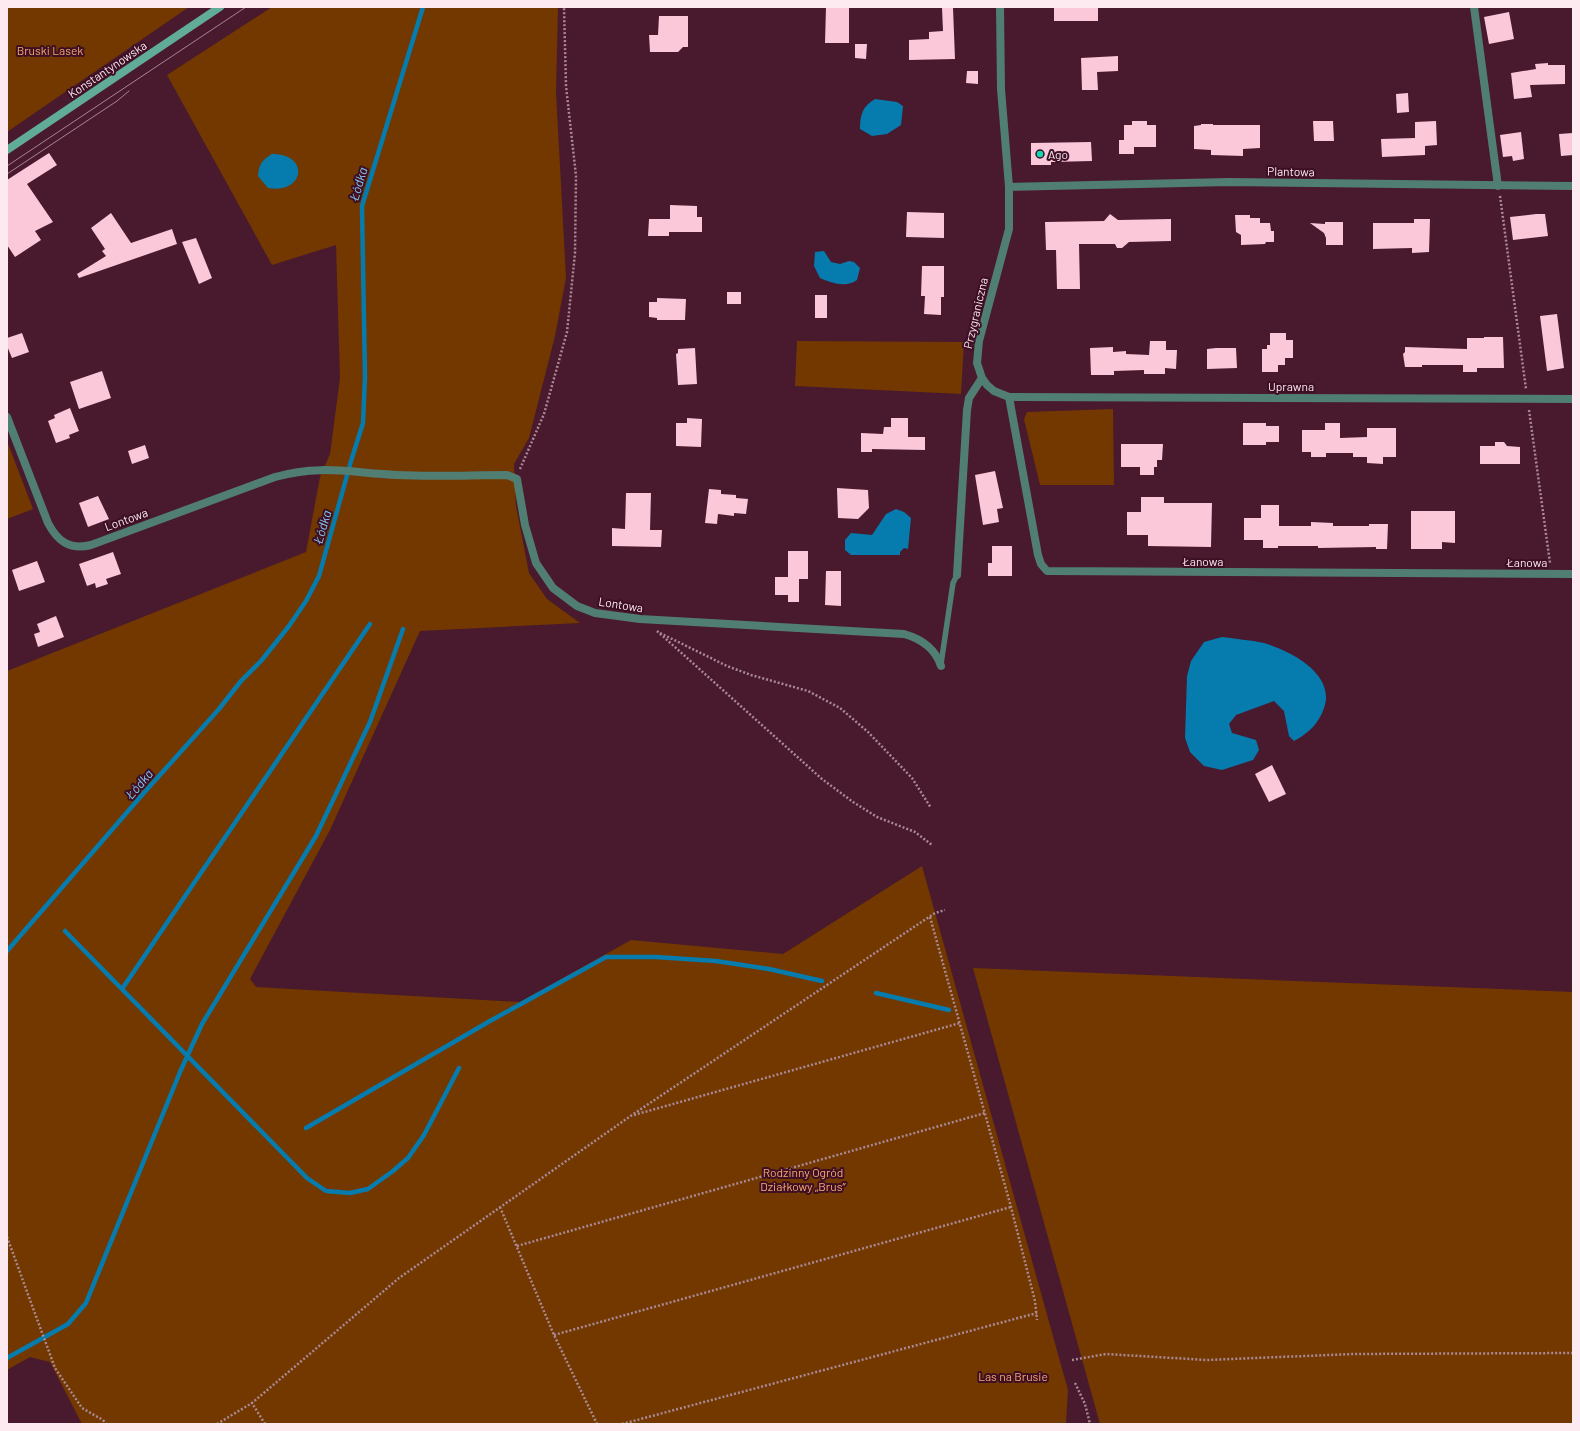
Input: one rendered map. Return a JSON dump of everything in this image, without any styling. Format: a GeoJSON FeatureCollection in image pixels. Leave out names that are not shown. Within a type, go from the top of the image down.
{"type":"FeatureCollection","features":[{"type":"Feature","properties":{"kind":"main road","name":"Konstantynowska"},"geometry":{"type":"LineString","coordinates":[[7,150],[220,7]]}},
{"type":"Feature","properties":{"kind":"street","name":"Przygraniczna"},"geometry":{"type":"LineString","coordinates":[[982,378],[977,363],[979,341],[1009,229],[1009,187],[1001,89],[1000,7]]}},
{"type":"Feature","properties":{"kind":"street"},"geometry":{"type":"LineString","coordinates":[[1474,7],[1498,186]]}},
{"type":"Feature","properties":{"kind":"street","name":"Plantowa"},"geometry":{"type":"LineString","coordinates":[[1009,187],[1230,182],[1573,186]]}},
{"type":"Feature","properties":{"kind":"street"},"geometry":{"type":"LineString","coordinates":[[957,574],[966,410],[969,398],[982,378],[994,391],[1009,397]]}},
{"type":"Feature","properties":{"kind":"street","name":"Uprawna"},"geometry":{"type":"LineString","coordinates":[[1009,397],[1573,399]]}},
{"type":"Feature","properties":{"kind":"street","name":"Łanowa"},"geometry":{"type":"LineString","coordinates":[[1009,397],[1038,555],[1041,564],[1047,571],[1573,574]]}},
{"type":"Feature","properties":{"kind":"street","name":"Lontowa"},"geometry":{"type":"LineString","coordinates":[[7,417],[52,531],[62,542],[78,547],[91,545],[275,477],[304,470],[329,469],[397,475],[507,475],[516,479],[525,525],[536,563],[553,588],[577,606],[589,611],[640,620],[904,634],[914,637],[929,646],[938,658],[941,666]]}},
{"type":"Feature","properties":{"kind":"lane"},"geometry":{"type":"LineString","coordinates":[[941,666],[953,583],[957,574]]}},
{"type":"Feature","properties":{"kind":"path"},"geometry":{"type":"LineString","coordinates":[[516,479],[544,414],[567,332],[575,253],[576,176],[566,86],[564,7]]}},
{"type":"Feature","properties":{"kind":"path"},"geometry":{"type":"LineString","coordinates":[[1498,186],[1551,574]]}},
{"type":"Feature","properties":{"kind":"path"},"geometry":{"type":"LineString","coordinates":[[640,620],[658,632],[727,666],[751,675],[808,691],[840,708],[868,732],[912,778],[931,808]]}},
{"type":"Feature","properties":{"kind":"path"},"geometry":{"type":"LineString","coordinates":[[658,632],[822,779],[853,802],[877,816],[915,832],[932,845]]}},
{"type":"Feature","properties":{"kind":"path"},"geometry":{"type":"LineString","coordinates":[[217,1424],[252,1403],[399,1278],[632,1115],[930,917],[945,910]]}},
{"type":"Feature","properties":{"kind":"path"},"geometry":{"type":"LineString","coordinates":[[930,917],[1011,1207],[1035,1301],[1037,1320]]}},
{"type":"Feature","properties":{"kind":"path"},"geometry":{"type":"LineString","coordinates":[[632,1115],[960,1023]]}},
{"type":"Feature","properties":{"kind":"path"},"geometry":{"type":"LineString","coordinates":[[517,1246],[985,1113]]}},
{"type":"Feature","properties":{"kind":"path"},"geometry":{"type":"LineString","coordinates":[[500,1207],[554,1335],[597,1424]]}},
{"type":"Feature","properties":{"kind":"path"},"geometry":{"type":"LineString","coordinates":[[554,1335],[1011,1207]]}},
{"type":"Feature","properties":{"kind":"path"},"geometry":{"type":"LineString","coordinates":[[7,1237],[55,1368],[82,1408],[103,1420],[106,1424]]}},
{"type":"Feature","properties":{"kind":"path"},"geometry":{"type":"LineString","coordinates":[[622,1424],[1037,1313]]}},
{"type":"Feature","properties":{"kind":"path"},"geometry":{"type":"LineString","coordinates":[[1072,1360],[1106,1354],[1207,1360],[1353,1354],[1573,1353]]}},
{"type":"Feature","properties":{"kind":"path"},"geometry":{"type":"LineString","coordinates":[[1075,1383],[1084,1404],[1090,1424]]}},
{"type":"Feature","properties":{"kind":"path"},"geometry":{"type":"LineString","coordinates":[[252,1403],[265,1424]]}},
{"type":"Feature","properties":{"kind":"green space","name":"Bruski Lasek"},"geometry":{"type":"Polygon","coordinates":[[[7,7],[189,7],[7,132],[7,7]]]}},
{"type":"Feature","properties":{"kind":"green space"},"geometry":{"type":"Polygon","coordinates":[[[272,7],[558,7],[556,92],[566,278],[555,336],[529,438],[514,464],[516,506],[529,573],[547,599],[580,623],[420,631],[330,830],[250,979],[256,987],[520,1002],[631,940],[783,954],[922,866],[1068,1390],[1066,1424],[82,1424],[50,1362],[30,1357],[7,1370],[7,671],[306,552],[320,477],[330,454],[340,378],[336,245],[272,265],[167,75],[272,7]]]}},
{"type":"Feature","properties":{"kind":"green space"},"geometry":{"type":"Polygon","coordinates":[[[797,341],[964,342],[961,394],[795,386],[797,341]]]}},
{"type":"Feature","properties":{"kind":"green space"},"geometry":{"type":"Polygon","coordinates":[[[1113,409],[1114,485],[1040,485],[1024,419],[1027,412],[1113,409]]]}},
{"type":"Feature","properties":{"kind":"green space"},"geometry":{"type":"Polygon","coordinates":[[[7,441],[33,509],[7,519],[7,441]]]}},
{"type":"Feature","properties":{"kind":"green space"},"geometry":{"type":"Polygon","coordinates":[[[973,968],[1573,992],[1573,1424],[1100,1424],[973,968]]]}},
{"type":"Feature","properties":{"kind":"water"},"geometry":{"type":"Polygon","coordinates":[[[875,99],[897,102],[903,106],[901,125],[887,134],[872,136],[860,129],[860,124],[863,111],[875,99]]]}},
{"type":"Feature","properties":{"kind":"water"},"geometry":{"type":"Polygon","coordinates":[[[272,154],[285,156],[293,160],[297,167],[298,174],[289,186],[280,189],[268,188],[258,176],[259,168],[262,163],[272,154]]]}},
{"type":"Feature","properties":{"kind":"water"},"geometry":{"type":"Polygon","coordinates":[[[824,251],[831,262],[840,264],[849,261],[854,262],[860,268],[857,280],[848,284],[838,284],[820,278],[814,266],[815,252],[824,251]]]}},
{"type":"Feature","properties":{"kind":"water"},"geometry":{"type":"Polygon","coordinates":[[[896,509],[904,512],[911,518],[908,549],[904,548],[900,552],[900,555],[851,555],[845,550],[845,540],[851,533],[872,535],[886,514],[896,509]]]}},
{"type":"Feature","properties":{"kind":"water"},"geometry":{"type":"Polygon","coordinates":[[[1222,637],[1264,643],[1298,658],[1309,666],[1317,675],[1323,685],[1326,696],[1324,708],[1316,723],[1309,731],[1294,741],[1289,736],[1284,711],[1274,701],[1236,715],[1229,724],[1232,733],[1256,740],[1259,750],[1253,760],[1222,770],[1204,766],[1190,752],[1185,738],[1187,676],[1191,661],[1204,642],[1222,637]]]}},
{"type":"Feature","properties":{"kind":"building"},"geometry":{"type":"Polygon","coordinates":[[[826,7],[849,7],[849,43],[825,43],[826,7]]]}},
{"type":"Feature","properties":{"kind":"building"},"geometry":{"type":"Polygon","coordinates":[[[1054,7],[1098,7],[1098,21],[1054,21],[1054,7]]]}},
{"type":"Feature","properties":{"kind":"building"},"geometry":{"type":"Polygon","coordinates":[[[942,8],[953,8],[955,59],[909,60],[909,40],[929,39],[929,32],[943,31],[942,8]]]}},
{"type":"Feature","properties":{"kind":"building"},"geometry":{"type":"Polygon","coordinates":[[[1509,12],[1514,39],[1489,44],[1484,17],[1509,12]]]}},
{"type":"Feature","properties":{"kind":"building"},"geometry":{"type":"Polygon","coordinates":[[[659,16],[688,16],[688,47],[683,47],[678,52],[650,52],[649,35],[658,35],[659,16]]]}},
{"type":"Feature","properties":{"kind":"building"},"geometry":{"type":"Polygon","coordinates":[[[855,44],[867,44],[866,59],[855,58],[855,44]]]}},
{"type":"Feature","properties":{"kind":"building"},"geometry":{"type":"Polygon","coordinates":[[[1118,56],[1118,71],[1097,72],[1098,90],[1082,90],[1081,58],[1118,56]]]}},
{"type":"Feature","properties":{"kind":"building"},"geometry":{"type":"Polygon","coordinates":[[[1548,63],[1548,65],[1565,65],[1565,84],[1530,85],[1532,97],[1514,99],[1511,73],[1536,69],[1535,64],[1548,63]]]}},
{"type":"Feature","properties":{"kind":"building"},"geometry":{"type":"Polygon","coordinates":[[[967,71],[978,71],[978,84],[966,83],[967,71]]]}},
{"type":"Feature","properties":{"kind":"building"},"geometry":{"type":"Polygon","coordinates":[[[1408,93],[1409,112],[1397,113],[1396,94],[1408,93]]]}},
{"type":"Feature","properties":{"kind":"building"},"geometry":{"type":"Polygon","coordinates":[[[1132,121],[1147,121],[1147,125],[1156,125],[1156,147],[1134,147],[1134,154],[1119,154],[1119,140],[1124,140],[1124,125],[1132,125],[1132,121]]]}},
{"type":"Feature","properties":{"kind":"building"},"geometry":{"type":"Polygon","coordinates":[[[1313,121],[1333,121],[1334,141],[1314,141],[1313,121]]]}},
{"type":"Feature","properties":{"kind":"building"},"geometry":{"type":"Polygon","coordinates":[[[1436,121],[1437,145],[1425,146],[1425,155],[1382,157],[1381,139],[1415,138],[1415,122],[1436,121]]]}},
{"type":"Feature","properties":{"kind":"building"},"geometry":{"type":"Polygon","coordinates":[[[1201,124],[1260,125],[1260,148],[1243,149],[1243,156],[1211,155],[1211,150],[1194,149],[1194,126],[1201,124]]]}},
{"type":"Feature","properties":{"kind":"building"},"geometry":{"type":"Polygon","coordinates":[[[1521,132],[1524,159],[1513,161],[1512,156],[1503,157],[1500,135],[1521,132]]]}},
{"type":"Feature","properties":{"kind":"building"},"geometry":{"type":"Polygon","coordinates":[[[1573,133],[1573,155],[1561,156],[1559,134],[1573,133]]]}},
{"type":"Feature","properties":{"kind":"building"},"geometry":{"type":"Polygon","coordinates":[[[1091,142],[1092,161],[1051,162],[1051,165],[1031,165],[1031,143],[1091,142]]]}},
{"type":"Feature","properties":{"kind":"building"},"geometry":{"type":"Polygon","coordinates":[[[49,153],[57,165],[27,184],[53,222],[35,231],[41,240],[15,257],[7,245],[7,180],[49,153]]]}},
{"type":"Feature","properties":{"kind":"building"},"geometry":{"type":"Polygon","coordinates":[[[670,205],[697,206],[697,217],[702,217],[702,232],[669,232],[669,236],[648,236],[649,219],[670,219],[670,205]]]}},
{"type":"Feature","properties":{"kind":"building"},"geometry":{"type":"Polygon","coordinates":[[[907,212],[944,213],[944,238],[906,237],[907,212]]]}},
{"type":"Feature","properties":{"kind":"building"},"geometry":{"type":"Polygon","coordinates":[[[111,213],[131,243],[172,229],[177,244],[79,278],[77,274],[106,256],[102,251],[105,249],[91,228],[111,213]]]}},
{"type":"Feature","properties":{"kind":"building"},"geometry":{"type":"Polygon","coordinates":[[[1110,214],[1118,220],[1171,219],[1171,241],[1129,242],[1122,248],[1117,248],[1115,244],[1079,244],[1080,289],[1057,289],[1056,250],[1046,250],[1045,222],[1104,221],[1110,214]]]}},
{"type":"Feature","properties":{"kind":"building"},"geometry":{"type":"Polygon","coordinates":[[[1545,214],[1548,236],[1513,240],[1510,217],[1545,214]]]}},
{"type":"Feature","properties":{"kind":"building"},"geometry":{"type":"Polygon","coordinates":[[[1235,215],[1250,215],[1250,218],[1260,218],[1260,223],[1270,223],[1271,231],[1274,231],[1274,242],[1241,245],[1241,235],[1236,232],[1235,215]]]}},
{"type":"Feature","properties":{"kind":"building"},"geometry":{"type":"Polygon","coordinates":[[[1414,219],[1430,219],[1429,252],[1412,253],[1412,248],[1373,249],[1373,223],[1414,223],[1414,219]]]}},
{"type":"Feature","properties":{"kind":"building"},"geometry":{"type":"Polygon","coordinates":[[[1325,222],[1343,222],[1343,245],[1326,245],[1324,233],[1310,223],[1325,224],[1325,222]]]}},
{"type":"Feature","properties":{"kind":"building"},"geometry":{"type":"Polygon","coordinates":[[[196,238],[212,278],[199,284],[182,242],[196,238]]]}},
{"type":"Feature","properties":{"kind":"building"},"geometry":{"type":"Polygon","coordinates":[[[922,266],[944,266],[944,297],[941,297],[941,315],[924,314],[925,296],[921,296],[922,266]]]}},
{"type":"Feature","properties":{"kind":"building"},"geometry":{"type":"Polygon","coordinates":[[[727,292],[741,292],[741,304],[727,304],[727,292]]]}},
{"type":"Feature","properties":{"kind":"building"},"geometry":{"type":"Polygon","coordinates":[[[815,295],[827,295],[827,318],[815,318],[815,295]]]}},
{"type":"Feature","properties":{"kind":"building"},"geometry":{"type":"Polygon","coordinates":[[[657,298],[686,299],[685,320],[657,320],[657,318],[649,317],[649,302],[657,302],[657,298]]]}},
{"type":"Feature","properties":{"kind":"building"},"geometry":{"type":"Polygon","coordinates":[[[1557,314],[1564,368],[1547,371],[1540,316],[1557,314]]]}},
{"type":"Feature","properties":{"kind":"building"},"geometry":{"type":"Polygon","coordinates":[[[22,333],[29,352],[12,358],[7,346],[7,338],[22,333]]]}},
{"type":"Feature","properties":{"kind":"building"},"geometry":{"type":"Polygon","coordinates":[[[1270,333],[1286,333],[1286,340],[1293,340],[1293,358],[1285,358],[1285,365],[1278,365],[1278,372],[1262,372],[1262,349],[1267,349],[1267,345],[1270,345],[1270,333]]]}},
{"type":"Feature","properties":{"kind":"building"},"geometry":{"type":"Polygon","coordinates":[[[1503,337],[1504,368],[1477,368],[1477,372],[1463,372],[1463,365],[1422,365],[1422,367],[1405,367],[1403,354],[1405,352],[1405,347],[1467,349],[1467,338],[1503,337]]]}},
{"type":"Feature","properties":{"kind":"building"},"geometry":{"type":"Polygon","coordinates":[[[1150,341],[1166,341],[1166,350],[1177,350],[1176,369],[1165,368],[1165,374],[1144,374],[1144,370],[1114,371],[1114,375],[1091,375],[1090,348],[1113,347],[1113,352],[1126,351],[1126,354],[1149,355],[1150,341]]]}},
{"type":"Feature","properties":{"kind":"building"},"geometry":{"type":"Polygon","coordinates":[[[695,348],[697,384],[678,385],[676,354],[678,353],[678,349],[695,348]]]}},
{"type":"Feature","properties":{"kind":"building"},"geometry":{"type":"Polygon","coordinates":[[[1236,348],[1237,368],[1207,369],[1207,349],[1236,348]]]}},
{"type":"Feature","properties":{"kind":"building"},"geometry":{"type":"Polygon","coordinates":[[[102,371],[111,398],[79,409],[70,382],[102,371]]]}},
{"type":"Feature","properties":{"kind":"building"},"geometry":{"type":"Polygon","coordinates":[[[70,408],[79,431],[69,435],[70,438],[56,443],[48,421],[55,418],[54,415],[70,408]]]}},
{"type":"Feature","properties":{"kind":"building"},"geometry":{"type":"Polygon","coordinates":[[[687,418],[702,419],[701,447],[676,446],[676,423],[687,423],[687,418]]]}},
{"type":"Feature","properties":{"kind":"building"},"geometry":{"type":"Polygon","coordinates":[[[891,418],[908,418],[908,437],[925,437],[925,450],[872,449],[872,452],[861,452],[861,433],[883,434],[884,427],[891,427],[891,418]]]}},
{"type":"Feature","properties":{"kind":"building"},"geometry":{"type":"Polygon","coordinates":[[[1243,423],[1266,423],[1266,426],[1279,426],[1279,442],[1266,442],[1266,445],[1243,445],[1243,423]]]}},
{"type":"Feature","properties":{"kind":"building"},"geometry":{"type":"Polygon","coordinates":[[[1325,423],[1340,423],[1340,438],[1367,437],[1367,428],[1396,428],[1396,457],[1383,457],[1383,464],[1367,463],[1367,457],[1353,457],[1353,453],[1326,453],[1326,457],[1311,457],[1311,452],[1302,452],[1302,430],[1325,430],[1325,423]]]}},
{"type":"Feature","properties":{"kind":"building"},"geometry":{"type":"Polygon","coordinates":[[[1495,442],[1504,442],[1507,446],[1520,447],[1520,464],[1480,464],[1480,446],[1495,446],[1495,442]]]}},
{"type":"Feature","properties":{"kind":"building"},"geometry":{"type":"Polygon","coordinates":[[[1121,444],[1163,444],[1162,460],[1157,460],[1157,467],[1154,467],[1154,475],[1140,475],[1140,467],[1121,467],[1121,444]]]}},
{"type":"Feature","properties":{"kind":"building"},"geometry":{"type":"Polygon","coordinates":[[[145,445],[149,458],[132,464],[128,451],[145,445]]]}},
{"type":"Feature","properties":{"kind":"building"},"geometry":{"type":"Polygon","coordinates":[[[995,471],[1003,508],[997,509],[999,522],[983,525],[975,475],[995,471]]]}},
{"type":"Feature","properties":{"kind":"building"},"geometry":{"type":"Polygon","coordinates":[[[837,488],[868,490],[869,508],[858,519],[838,518],[837,488]]]}},
{"type":"Feature","properties":{"kind":"building"},"geometry":{"type":"Polygon","coordinates":[[[709,489],[721,490],[721,494],[736,495],[736,498],[748,499],[746,514],[734,513],[734,516],[718,514],[717,524],[705,523],[709,489]]]}},
{"type":"Feature","properties":{"kind":"building"},"geometry":{"type":"Polygon","coordinates":[[[626,493],[651,493],[650,530],[662,530],[661,547],[612,546],[612,528],[625,529],[626,493]]]}},
{"type":"Feature","properties":{"kind":"building"},"geometry":{"type":"Polygon","coordinates":[[[98,496],[109,519],[88,527],[79,503],[98,496]]]}},
{"type":"Feature","properties":{"kind":"building"},"geometry":{"type":"Polygon","coordinates":[[[1141,497],[1164,497],[1164,503],[1212,503],[1211,547],[1148,546],[1148,535],[1127,535],[1127,512],[1141,512],[1141,497]]]}},
{"type":"Feature","properties":{"kind":"building"},"geometry":{"type":"Polygon","coordinates":[[[1261,505],[1279,505],[1279,526],[1311,526],[1311,522],[1333,523],[1333,526],[1369,526],[1369,524],[1388,524],[1387,549],[1376,549],[1376,547],[1318,548],[1318,546],[1278,546],[1278,548],[1263,548],[1263,540],[1244,540],[1244,518],[1261,518],[1261,505]]]}},
{"type":"Feature","properties":{"kind":"building"},"geometry":{"type":"Polygon","coordinates":[[[1411,511],[1455,511],[1455,543],[1442,542],[1442,549],[1411,549],[1411,511]]]}},
{"type":"Feature","properties":{"kind":"building"},"geometry":{"type":"Polygon","coordinates":[[[992,546],[1012,546],[1012,576],[988,576],[988,563],[992,563],[992,546]]]}},
{"type":"Feature","properties":{"kind":"building"},"geometry":{"type":"Polygon","coordinates":[[[788,551],[808,551],[808,579],[799,579],[799,602],[788,602],[788,595],[775,595],[775,577],[788,577],[788,551]]]}},
{"type":"Feature","properties":{"kind":"building"},"geometry":{"type":"Polygon","coordinates":[[[113,552],[121,574],[106,579],[108,584],[96,588],[95,583],[87,586],[79,564],[113,552]]]}},
{"type":"Feature","properties":{"kind":"building"},"geometry":{"type":"Polygon","coordinates":[[[37,561],[45,582],[19,591],[12,570],[37,561]]]}},
{"type":"Feature","properties":{"kind":"building"},"geometry":{"type":"Polygon","coordinates":[[[826,571],[841,571],[841,606],[825,605],[826,571]]]}},
{"type":"Feature","properties":{"kind":"building"},"geometry":{"type":"Polygon","coordinates":[[[56,616],[64,637],[38,647],[34,634],[40,632],[37,624],[56,616]]]}},
{"type":"Feature","properties":{"kind":"building"},"geometry":{"type":"Polygon","coordinates":[[[1272,765],[1286,794],[1269,802],[1255,774],[1272,765]]]}},
{"type":"Feature","properties":{"kind":"waterway","name":"Łódka"},"geometry":{"type":"LineString","coordinates":[[7,951],[142,795],[219,709],[241,681],[261,661],[289,626],[306,601],[319,576],[363,423],[365,377],[362,206],[423,7]]}},
{"type":"Feature","properties":{"kind":"waterway"},"geometry":{"type":"LineString","coordinates":[[122,989],[370,624]]}},
{"type":"Feature","properties":{"kind":"waterway"},"geometry":{"type":"LineString","coordinates":[[7,1358],[68,1324],[86,1303],[180,1072],[202,1024],[316,836],[370,722],[403,629]]}},
{"type":"Feature","properties":{"kind":"waterway"},"geometry":{"type":"LineString","coordinates":[[65,931],[307,1178],[326,1191],[350,1193],[368,1189],[408,1158],[424,1135],[459,1068]]}},
{"type":"Feature","properties":{"kind":"waterway"},"geometry":{"type":"LineString","coordinates":[[306,1128],[490,1021],[606,957],[656,957],[716,961],[769,969],[822,981]]}},
{"type":"Feature","properties":{"kind":"waterway"},"geometry":{"type":"LineString","coordinates":[[876,993],[949,1010]]}},
{"type":"Feature","properties":{"kind":"tram line"},"geometry":{"type":"LineString","coordinates":[[7,166],[246,7]]}},
{"type":"Feature","properties":{"kind":"tram line"},"geometry":{"type":"LineString","coordinates":[[7,174],[117,101],[129,91]]}},
{"type":"Feature","properties":{"kind":"place","name":"Ago"},"geometry":{"type":"Point","coordinates":[1040,154]}},
{"type":"Feature","properties":{"kind":"park label","name":"Rodzinny Ogród Działkowy „Brus”"},"geometry":{"type":"Point","coordinates":[803,1179]}},
{"type":"Feature","properties":{"kind":"park label","name":"Las na Brusie"},"geometry":{"type":"Point","coordinates":[1013,1376]}}]}
